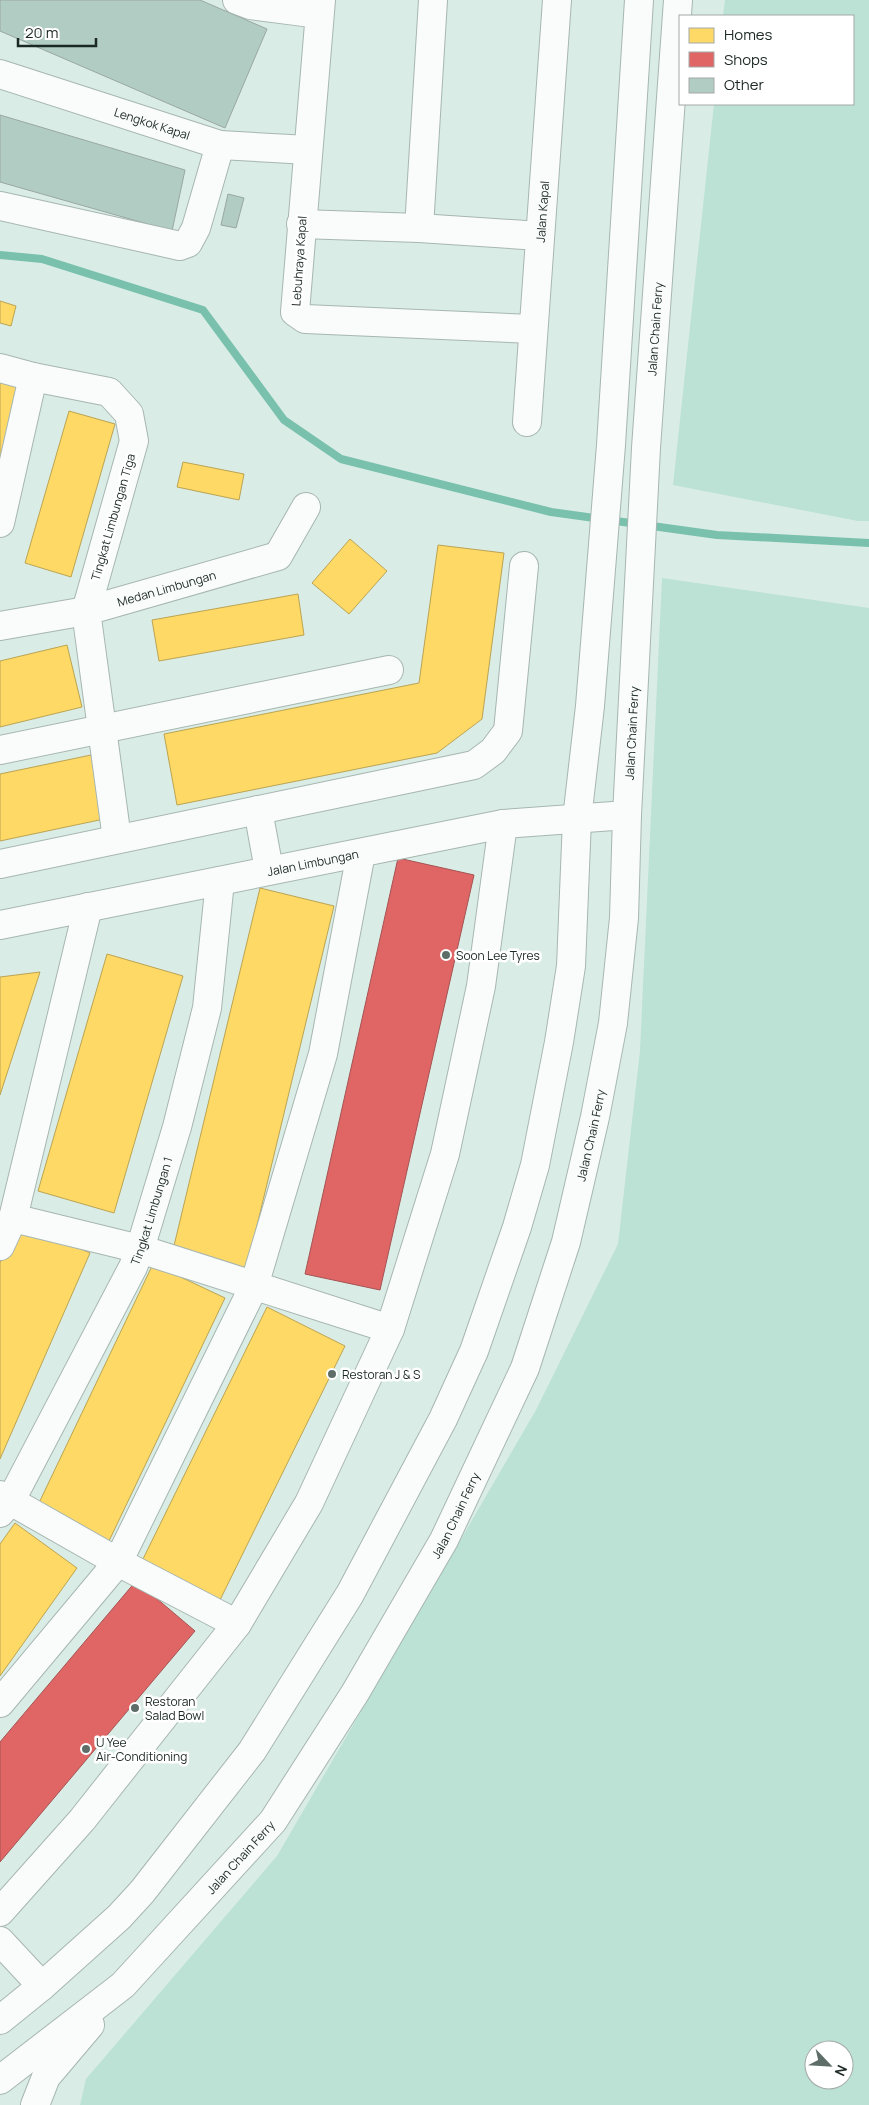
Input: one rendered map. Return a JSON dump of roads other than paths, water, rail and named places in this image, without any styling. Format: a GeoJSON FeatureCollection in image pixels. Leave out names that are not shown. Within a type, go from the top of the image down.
{"type":"FeatureCollection","features":[{"type":"Feature","properties":{"kind":"main road"},"geometry":{"type":"LineString","coordinates":[[237,0],[250,5],[320,7]]}},
{"type":"Feature","properties":{"kind":"main road"},"geometry":{"type":"LineString","coordinates":[[419,228],[433,0]]}},
{"type":"Feature","properties":{"kind":"main road","name":"Jalan Kapal"},"geometry":{"type":"LineString","coordinates":[[527,422],[557,0]]}},
{"type":"Feature","properties":{"kind":"main road"},"geometry":{"type":"LineString","coordinates":[[0,2020],[42,1986],[118,1917],[142,1892],[252,1752],[350,1594],[443,1419],[471,1359],[517,1227],[535,1165],[559,1042],[571,966],[577,819],[590,706],[611,445],[638,0]]}},
{"type":"Feature","properties":{"kind":"main road","name":"Jalan Chain Ferry"},"geometry":{"type":"LineString","coordinates":[[0,2080],[123,1985],[273,1821],[355,1693],[444,1540],[525,1368],[566,1242],[595,1117],[613,1023],[624,918],[627,816],[646,448],[678,0]]}},
{"type":"Feature","properties":{"kind":"main road","name":"Lebuhraya Kapal"},"geometry":{"type":"LineString","coordinates":[[320,7],[295,312],[305,319],[533,329]]}},
{"type":"Feature","properties":{"kind":"main road","name":"Lengkok Kapal"},"geometry":{"type":"LineString","coordinates":[[0,74],[220,145],[308,150]]}},
{"type":"Feature","properties":{"kind":"main road"},"geometry":{"type":"LineString","coordinates":[[0,206],[180,246],[188,243],[196,228],[220,145]]}},
{"type":"Feature","properties":{"kind":"main road"},"geometry":{"type":"LineString","coordinates":[[301,224],[419,228],[540,236]]}},
{"type":"Feature","properties":{"kind":"main road","name":"Tingkat Limbungan Tiga"},"geometry":{"type":"LineString","coordinates":[[0,368],[33,377],[109,392],[129,414],[134,441],[86,611]]}},
{"type":"Feature","properties":{"kind":"main road"},"geometry":{"type":"LineString","coordinates":[[0,523],[33,377]]}},
{"type":"Feature","properties":{"kind":"main road","name":"Medan Limbungan"},"geometry":{"type":"LineString","coordinates":[[0,626],[86,611],[278,556],[306,507]]}},
{"type":"Feature","properties":{"kind":"main road"},"geometry":{"type":"LineString","coordinates":[[0,864],[474,764],[493,751],[508,731],[524,566]]}},
{"type":"Feature","properties":{"kind":"main road"},"geometry":{"type":"LineString","coordinates":[[86,611],[116,840]]}},
{"type":"Feature","properties":{"kind":"main road"},"geometry":{"type":"LineString","coordinates":[[0,750],[389,670]]}},
{"type":"Feature","properties":{"kind":"main road"},"geometry":{"type":"LineString","coordinates":[[258,810],[269,870]]}},
{"type":"Feature","properties":{"kind":"main road","name":"Jalan Limbungan"},"geometry":{"type":"LineString","coordinates":[[0,925],[503,824],[627,816]]}},
{"type":"Feature","properties":{"kind":"main road"},"geometry":{"type":"LineString","coordinates":[[0,1912],[82,1820],[237,1624],[309,1503],[390,1329],[445,1154],[481,986],[503,824]]}},
{"type":"Feature","properties":{"kind":"main road"},"geometry":{"type":"LineString","coordinates":[[0,1703],[118,1562],[254,1286],[323,1054],[361,852]]}},
{"type":"Feature","properties":{"kind":"main road","name":"Tingkat Limbungan 1"},"geometry":{"type":"LineString","coordinates":[[4,1503],[133,1267],[140,1249],[177,1127],[207,1008],[220,880]]}},
{"type":"Feature","properties":{"kind":"main road"},"geometry":{"type":"LineString","coordinates":[[0,1246],[13,1218],[88,907]]}},
{"type":"Feature","properties":{"kind":"main road"},"geometry":{"type":"LineString","coordinates":[[13,1218],[140,1249],[390,1329]]}},
{"type":"Feature","properties":{"kind":"main road"},"geometry":{"type":"LineString","coordinates":[[4,1503],[237,1624]]}},
{"type":"Feature","properties":{"kind":"main road"},"geometry":{"type":"LineString","coordinates":[[0,1940],[42,1986]]}},
{"type":"Feature","properties":{"kind":"main road"},"geometry":{"type":"LineString","coordinates":[[35,2105],[46,2077],[123,1985]]}},
{"type":"Feature","properties":{"kind":"waterway"},"geometry":{"type":"LineString","coordinates":[[0,255],[42,259],[203,310],[284,420],[341,459],[551,512],[717,535],[869,543]]}},
{"type":"Feature","properties":{"kind":"place","name":"Soon Lee Tyres"},"geometry":{"type":"Point","coordinates":[446,955]}},
{"type":"Feature","properties":{"kind":"place","name":"Restoran J & S"},"geometry":{"type":"Point","coordinates":[332,1374]}},
{"type":"Feature","properties":{"kind":"place","name":"Restoran Salad Bowl"},"geometry":{"type":"Point","coordinates":[135,1708]}},
{"type":"Feature","properties":{"kind":"place","name":"U Yee Air-Conditioning"},"geometry":{"type":"Point","coordinates":[86,1749]}}]}
